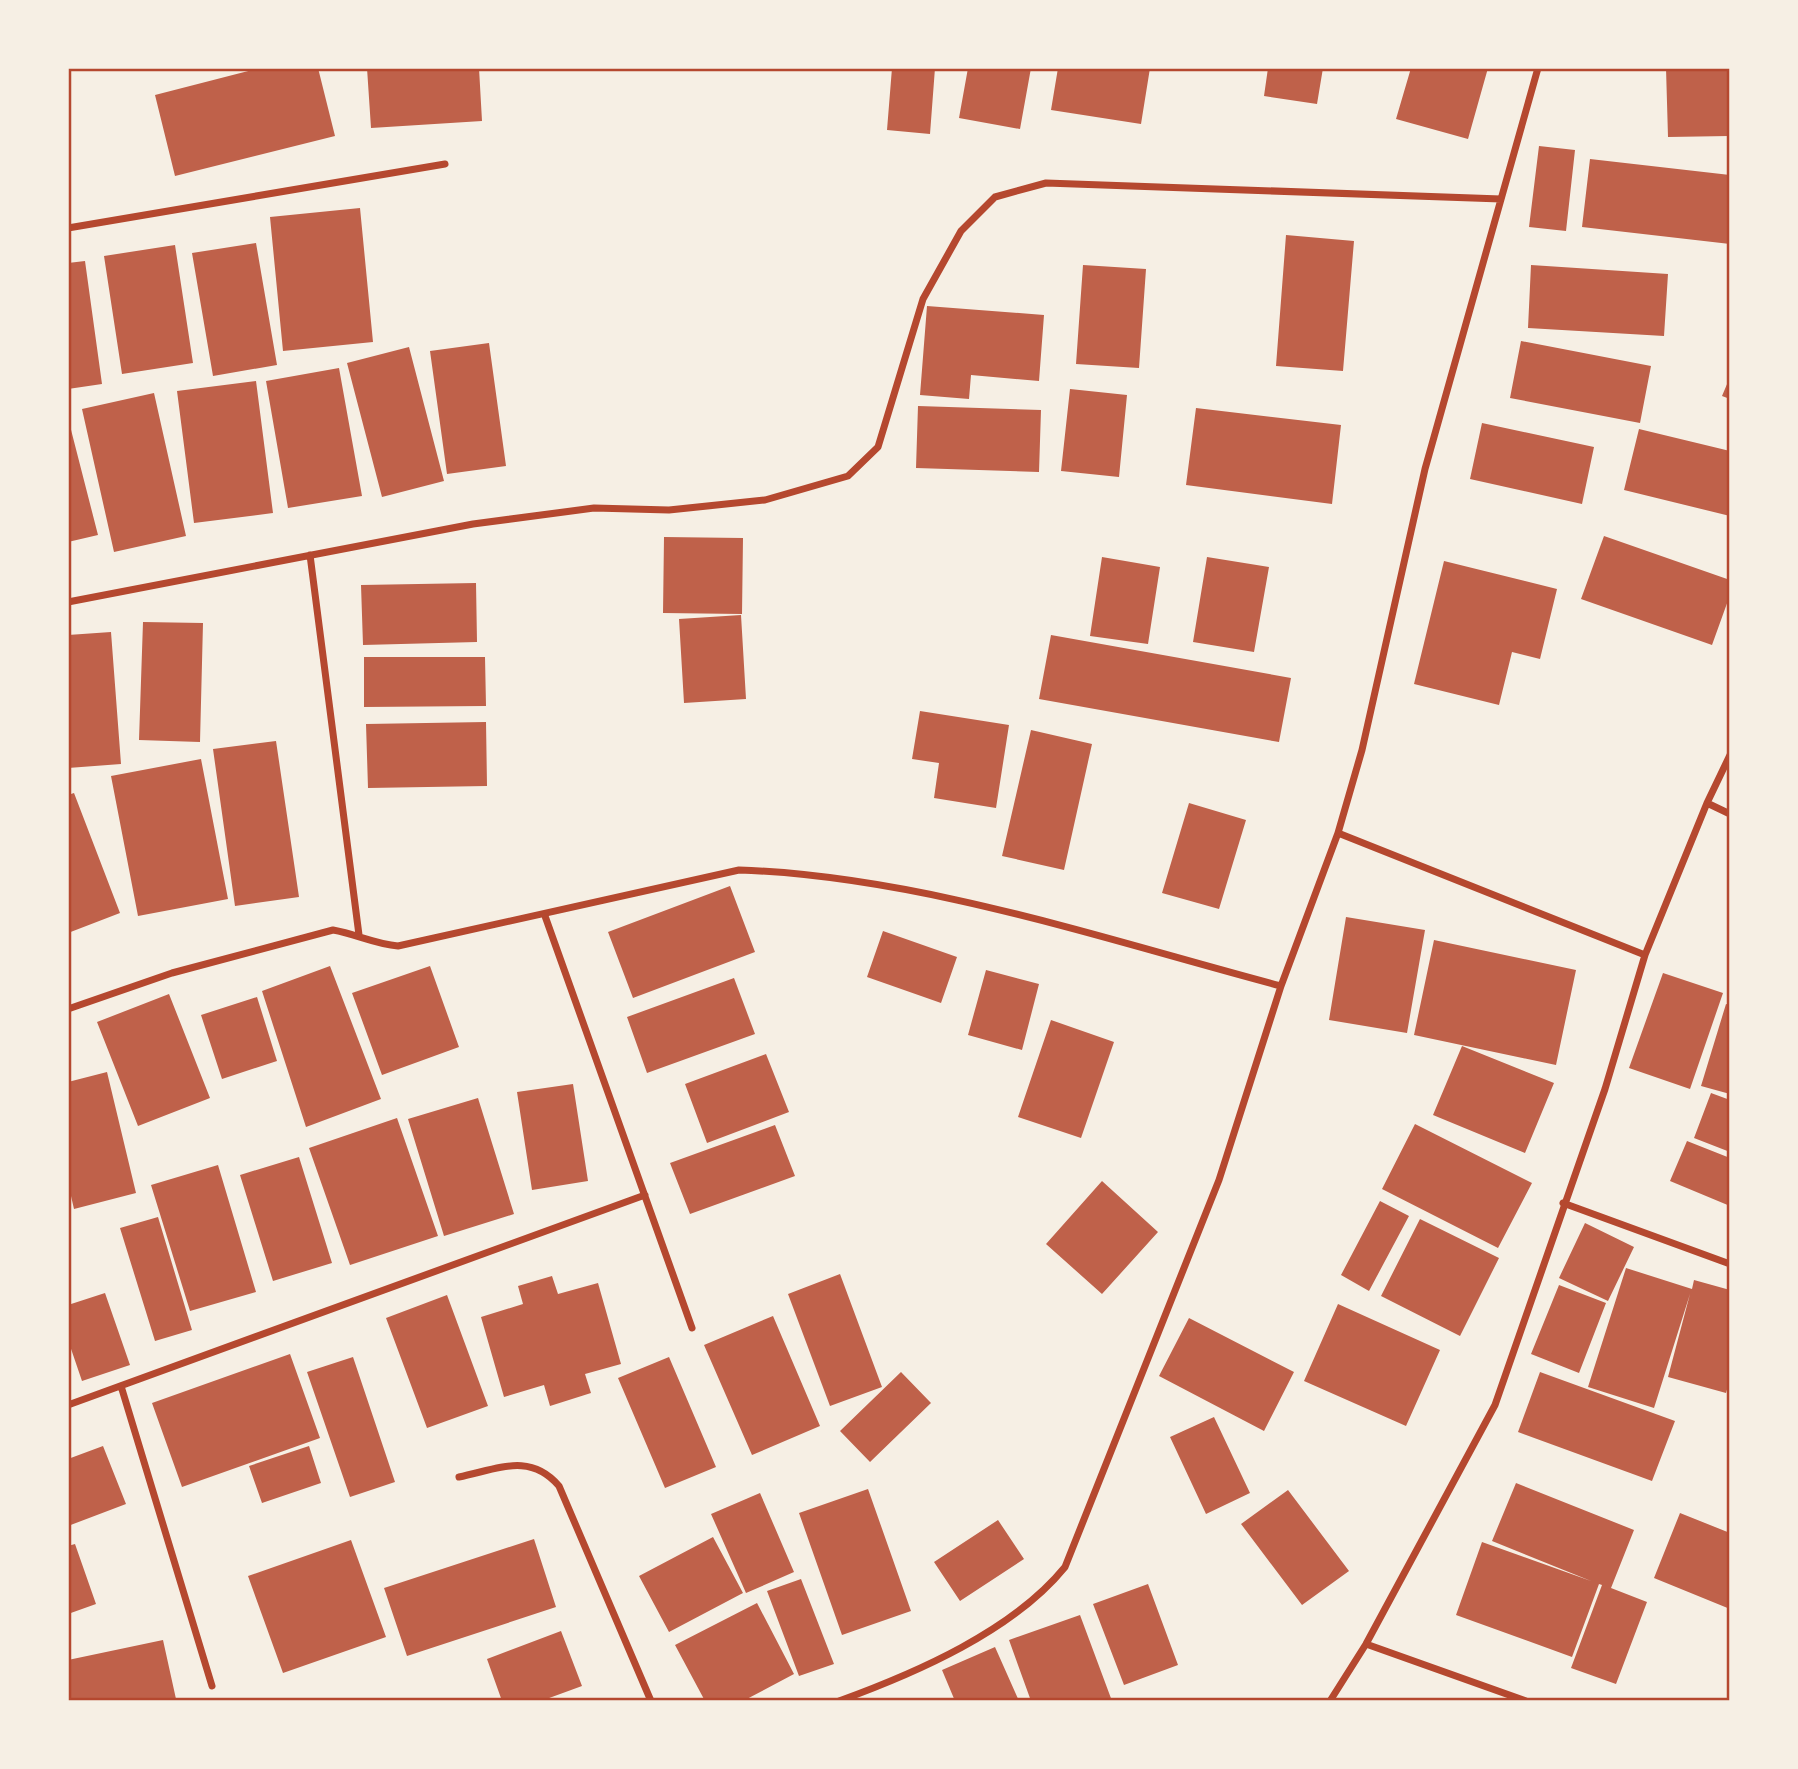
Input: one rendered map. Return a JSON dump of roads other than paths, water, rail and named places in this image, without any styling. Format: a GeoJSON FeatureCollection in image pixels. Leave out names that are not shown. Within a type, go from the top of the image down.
{"type":"FeatureCollection","features":[{"type":"Feature","properties":{"kind":"street"},"geometry":{"type":"LineString","coordinates":[[839,1701],[987,1634],[1050,1586],[1065,1567],[1219,1180],[1281,986],[1338,833],[1362,750],[1425,469],[1538,68]]}},
{"type":"Feature","properties":{"kind":"street"},"geometry":{"type":"LineString","coordinates":[[68,228],[445,164]]}},
{"type":"Feature","properties":{"kind":"street"},"geometry":{"type":"LineString","coordinates":[[68,602],[473,524],[594,508],[669,510],[765,500],[848,476],[878,447],[923,299],[961,230],[995,197],[1046,183],[1501,199]]}},
{"type":"Feature","properties":{"kind":"street"},"geometry":{"type":"LineString","coordinates":[[310,555],[359,935]]}},
{"type":"Feature","properties":{"kind":"street"},"geometry":{"type":"LineString","coordinates":[[1330,1701],[1366,1644],[1495,1405],[1563,1203],[1605,1089],[1645,955],[1707,803],[1730,755]]}},
{"type":"Feature","properties":{"kind":"street"},"geometry":{"type":"LineString","coordinates":[[1707,803],[1730,814]]}},
{"type":"Feature","properties":{"kind":"street"},"geometry":{"type":"LineString","coordinates":[[1338,833],[1645,955]]}},
{"type":"Feature","properties":{"kind":"street"},"geometry":{"type":"LineString","coordinates":[[68,1009],[172,973],[333,930],[359,935],[372,943],[398,946],[545,916],[739,870],[785,872],[956,900],[1281,986]]}},
{"type":"Feature","properties":{"kind":"street"},"geometry":{"type":"LineString","coordinates":[[545,916],[692,1328]]}},
{"type":"Feature","properties":{"kind":"street"},"geometry":{"type":"LineString","coordinates":[[68,1405],[645,1195]]}},
{"type":"Feature","properties":{"kind":"street"},"geometry":{"type":"LineString","coordinates":[[1563,1203],[1730,1264]]}},
{"type":"Feature","properties":{"kind":"street"},"geometry":{"type":"LineString","coordinates":[[121,1386],[212,1686]]}},
{"type":"Feature","properties":{"kind":"street"},"geometry":{"type":"LineString","coordinates":[[459,1477],[525,1464],[547,1472],[559,1486],[651,1701]]}},
{"type":"Feature","properties":{"kind":"street"},"geometry":{"type":"LineString","coordinates":[[1366,1644],[1526,1701]]}}]}
